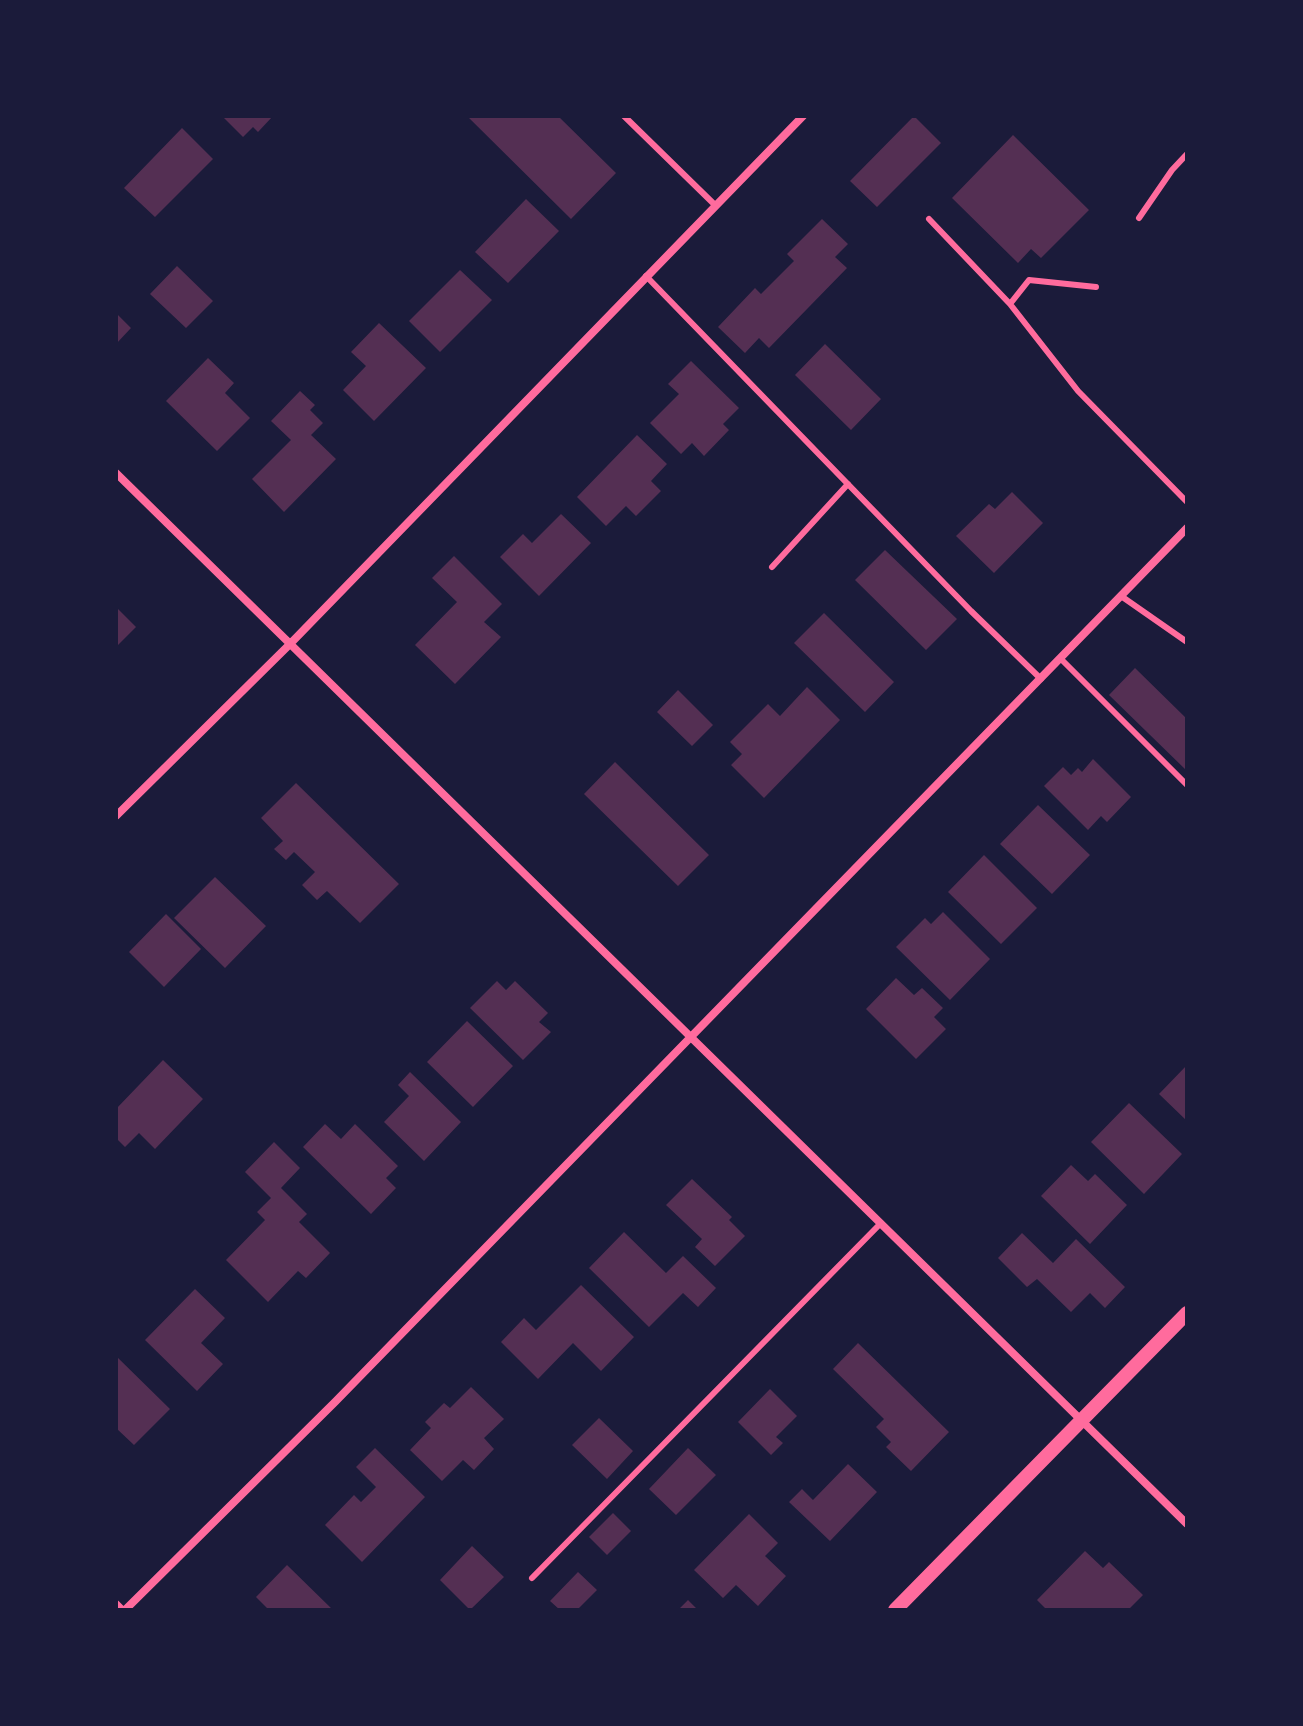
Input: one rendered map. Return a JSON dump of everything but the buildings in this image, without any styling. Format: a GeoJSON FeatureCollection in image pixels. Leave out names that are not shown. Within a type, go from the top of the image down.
{"type":"FeatureCollection","features":[{"type":"Feature","properties":{"kind":"street"},"geometry":{"type":"LineString","coordinates":[[116,816],[290,644],[803,116]]}},
{"type":"Feature","properties":{"kind":"street"},"geometry":{"type":"LineString","coordinates":[[116,473],[1187,1524]]}},
{"type":"Feature","properties":{"kind":"street"},"geometry":{"type":"LineString","coordinates":[[116,1604],[124,1610],[335,1402],[1187,528]]}},
{"type":"Feature","properties":{"kind":"street"},"geometry":{"type":"LineString","coordinates":[[895,1610],[1187,1313]]}},
{"type":"Feature","properties":{"kind":"lane"},"geometry":{"type":"LineString","coordinates":[[624,116],[715,205]]}},
{"type":"Feature","properties":{"kind":"lane"},"geometry":{"type":"LineString","coordinates":[[1139,218],[1187,154]]}},
{"type":"Feature","properties":{"kind":"lane"},"geometry":{"type":"LineString","coordinates":[[929,219],[1010,304],[1078,391],[1187,502]]}},
{"type":"Feature","properties":{"kind":"lane"},"geometry":{"type":"LineString","coordinates":[[646,276],[1042,679]]}},
{"type":"Feature","properties":{"kind":"lane"},"geometry":{"type":"LineString","coordinates":[[1010,304],[1029,280],[1096,287]]}},
{"type":"Feature","properties":{"kind":"lane"},"geometry":{"type":"LineString","coordinates":[[772,567],[848,484]]}},
{"type":"Feature","properties":{"kind":"lane"},"geometry":{"type":"LineString","coordinates":[[1121,596],[1187,642]]}},
{"type":"Feature","properties":{"kind":"lane"},"geometry":{"type":"LineString","coordinates":[[1061,659],[1187,785]]}},
{"type":"Feature","properties":{"kind":"lane"},"geometry":{"type":"LineString","coordinates":[[532,1578],[881,1223]]}}]}
